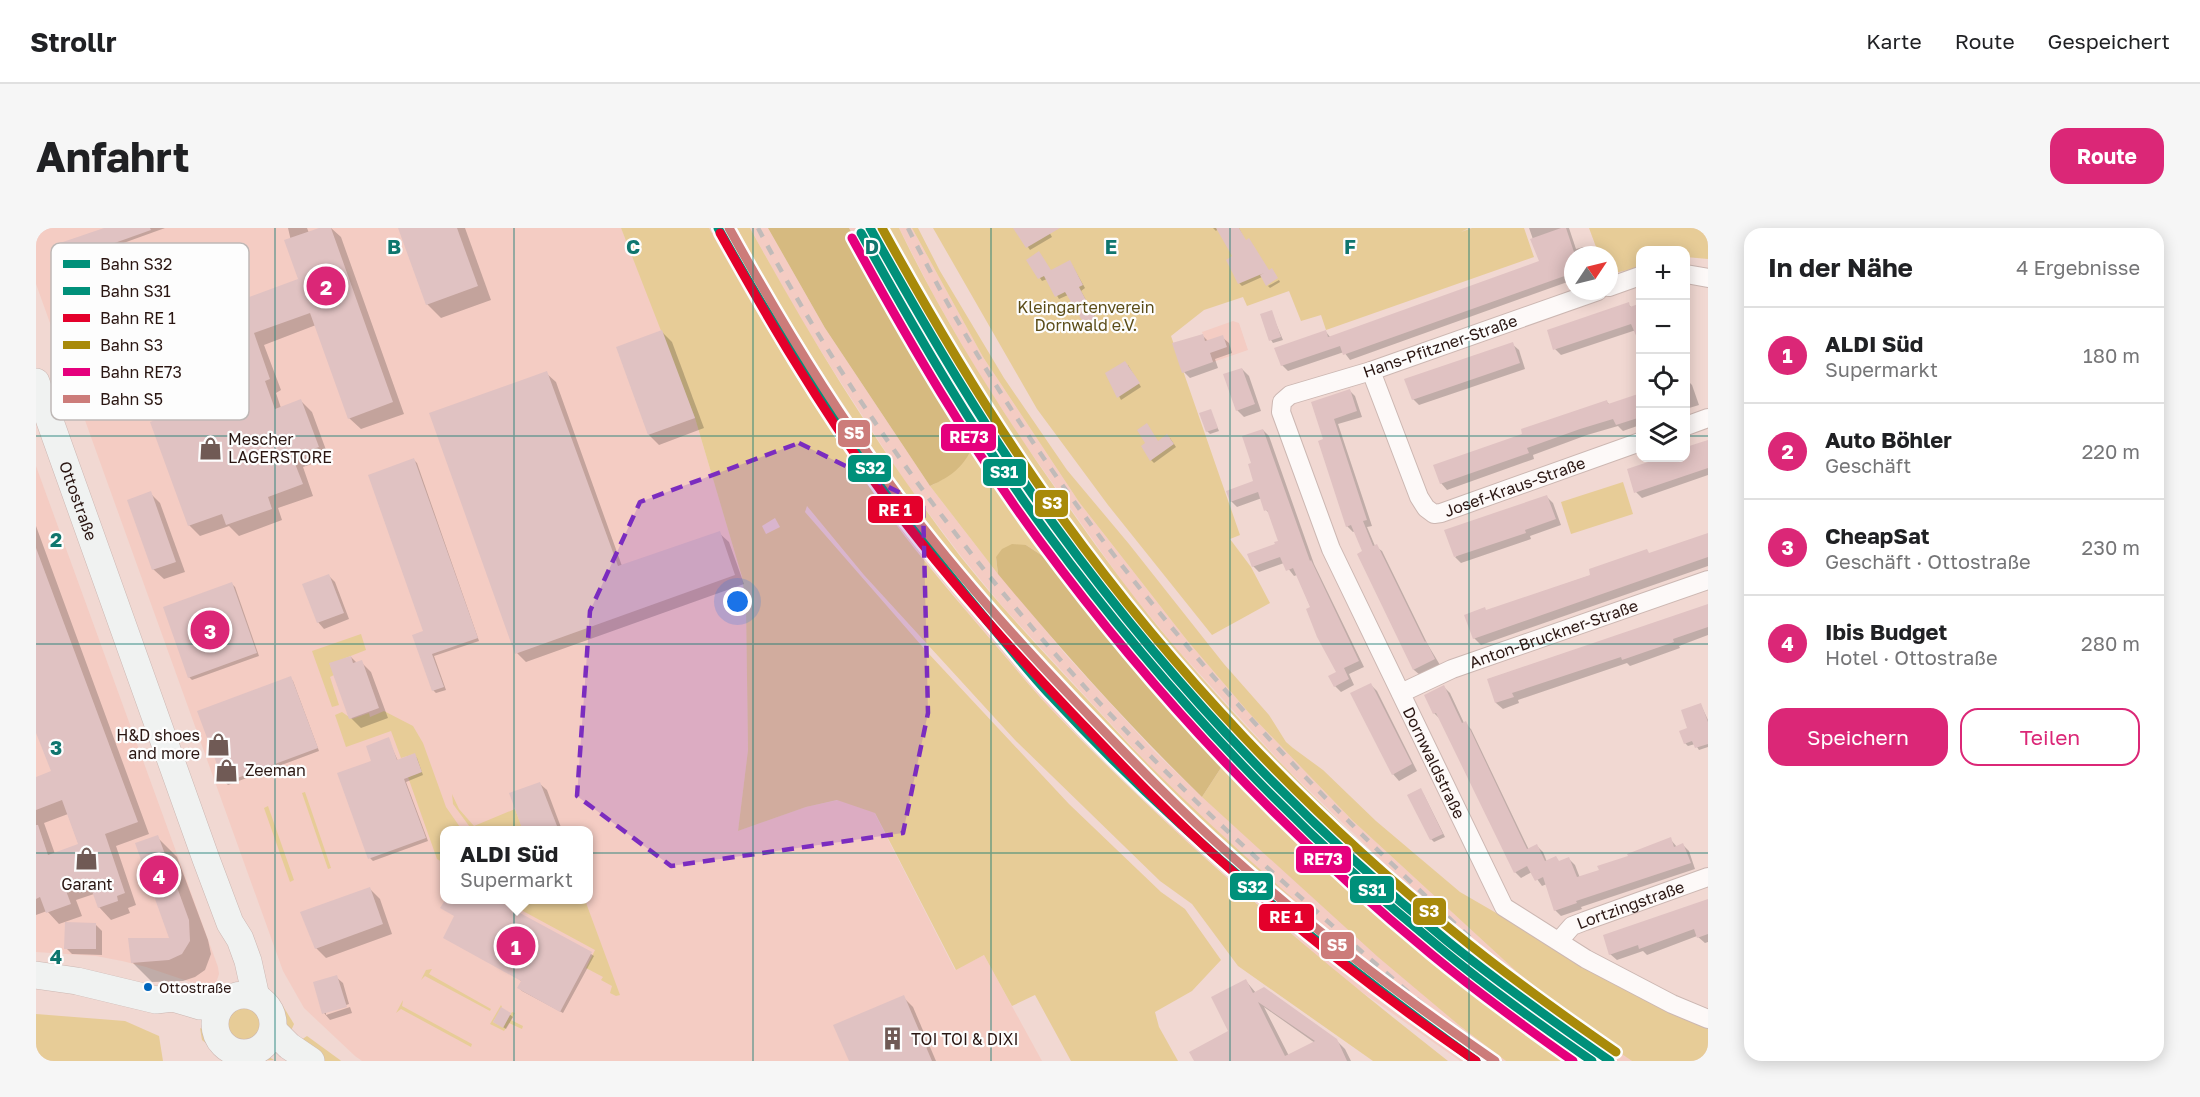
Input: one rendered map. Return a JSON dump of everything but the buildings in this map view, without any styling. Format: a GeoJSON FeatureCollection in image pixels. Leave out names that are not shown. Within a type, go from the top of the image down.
{"type":"FeatureCollection","features":[{"type":"Feature","properties":{"kind":"main road","name":"Ottostraße"},"geometry":{"type":"LineString","coordinates":[[36,382],[230,923],[235,977],[231,1008]]}},
{"type":"Feature","properties":{"kind":"main road"},"geometry":{"type":"LineString","coordinates":[[36,975],[77,981],[156,1000],[173,998],[200,1006],[270,1009],[274,1023],[268,1039],[250,1053],[238,1053],[226,1047],[231,1008]]}},
{"type":"Feature","properties":{"kind":"main road"},"geometry":{"type":"LineString","coordinates":[[268,1039],[289,1061]]}},
{"type":"Feature","properties":{"kind":"main road"},"geometry":{"type":"LineString","coordinates":[[268,1039],[289,1046],[311,1061]]}},
{"type":"Feature","properties":{"kind":"street"},"geometry":{"type":"LineString","coordinates":[[1690,275],[1708,278]]}},
{"type":"Feature","properties":{"kind":"street"},"geometry":{"type":"LineString","coordinates":[[1618,284],[1636,278]]}},
{"type":"Feature","properties":{"kind":"street","name":"Hans-Pfitzner-Straße"},"geometry":{"type":"LineString","coordinates":[[1282,402],[1290,395],[1371,371],[1573,300]]}},
{"type":"Feature","properties":{"kind":"street","name":"Josef-Kraus-Straße"},"geometry":{"type":"LineString","coordinates":[[1371,371],[1419,497],[1426,508],[1434,514],[1636,444]]}},
{"type":"Feature","properties":{"kind":"street","name":"Dornwaldstraße"},"geometry":{"type":"LineString","coordinates":[[1282,402],[1281,412],[1331,549],[1504,907],[1586,959],[1672,1004],[1708,1019]]}},
{"type":"Feature","properties":{"kind":"street"},"geometry":{"type":"LineString","coordinates":[[1690,425],[1708,418]]}},
{"type":"Feature","properties":{"kind":"street","name":"Anton-Bruckner-Straße"},"geometry":{"type":"LineString","coordinates":[[1401,693],[1452,669],[1708,580]]}},
{"type":"Feature","properties":{"kind":"street","name":"Lortzingstraße"},"geometry":{"type":"LineString","coordinates":[[1559,941],[1565,932],[1584,921],[1708,878]]}},
{"type":"Feature","properties":{"kind":"highlighted area"},"geometry":{"type":"Polygon","coordinates":[[[799,443],[923,504],[928,713],[903,833],[671,866],[577,796],[590,611],[640,502],[799,443]]]}},
{"type":"Feature","properties":{"kind":"shaded area"},"geometry":{"type":"Polygon","coordinates":[[[36,228],[621,228],[695,418],[742,577],[746,607],[748,750],[738,831],[806,807],[885,790],[875,814],[955,970],[984,955],[1042,1061],[362,1061],[355,1056],[304,1008],[283,971],[85,420],[249,420],[249,243],[51,243],[51,326],[36,284],[36,228]]]}},
{"type":"Feature","properties":{"kind":"shaded area"},"geometry":{"type":"Polygon","coordinates":[[[709,228],[737,228],[837,399],[902,490],[1016,632],[1064,684],[1144,767],[1289,896],[1190,806],[1146,762],[1003,607],[961,556],[908,486],[836,375],[796,311],[750,228],[768,228],[825,328],[930,486],[1066,655],[1154,751],[1202,797],[1460,1026],[1506,1061],[1460,1061],[1342,978],[1180,835],[1049,707],[894,521],[810,397],[731,269],[709,228]]]}},
{"type":"Feature","properties":{"kind":"shaded area"},"geometry":{"type":"Polygon","coordinates":[[[768,228],[849,228],[909,336],[975,440],[968,456],[946,478],[930,486],[825,328],[768,228]]]}},
{"type":"Feature","properties":{"kind":"shaded area"},"geometry":{"type":"Polygon","coordinates":[[[849,228],[878,228],[921,308],[1041,498],[1191,688],[1231,732],[1363,860],[1486,962],[1286,768],[1176,648],[1127,588],[1022,440],[977,371],[899,228],[912,228],[983,357],[1079,502],[1186,639],[1249,713],[1352,820],[1517,972],[1632,1061],[1579,1061],[1444,963],[1330,860],[1228,757],[1187,709],[1127,650],[1069,574],[962,421],[922,359],[849,228]]]}},
{"type":"Feature","properties":{"kind":"shaded area"},"geometry":{"type":"Polygon","coordinates":[[[1233,321],[1239,323],[1248,350],[1213,362],[1202,332],[1233,321]]]}},
{"type":"Feature","properties":{"kind":"shaded area"},"geometry":{"type":"Polygon","coordinates":[[[36,466],[218,967],[217,980],[208,988],[122,961],[96,956],[36,952],[36,466]]]}},
{"type":"Feature","properties":{"kind":"shaded area"},"geometry":{"type":"Polygon","coordinates":[[[1012,544],[1026,545],[1067,572],[1127,650],[1188,709],[1228,757],[1202,797],[1097,688],[998,574],[996,557],[1002,549],[1012,544]]]}},
{"type":"Feature","properties":{"kind":"green space"},"geometry":{"type":"Polygon","coordinates":[[[621,228],[709,228],[796,376],[867,484],[928,566],[1036,693],[1145,803],[1243,892],[1448,1061],[1373,1061],[1238,966],[1192,904],[1160,881],[1015,740],[864,575],[807,506],[805,512],[928,653],[1069,804],[1161,892],[1185,909],[1221,960],[1192,991],[1155,1012],[1159,1027],[1178,1061],[1071,1061],[1035,995],[1012,1006],[984,955],[956,970],[875,813],[837,800],[806,807],[738,831],[748,750],[746,607],[742,577],[695,418],[621,228]],[[775,518],[762,526],[766,534],[780,527],[775,518]]]}},
{"type":"Feature","properties":{"kind":"green space"},"geometry":{"type":"Polygon","coordinates":[[[737,228],[750,228],[823,354],[875,437],[931,517],[975,574],[1038,646],[1148,764],[1225,838],[1304,908],[1219,836],[1137,760],[1060,680],[986,596],[917,509],[853,419],[793,325],[737,228]]]}},
{"type":"Feature","properties":{"kind":"green space"},"geometry":{"type":"Polygon","coordinates":[[[878,228],[899,228],[916,263],[973,363],[1015,428],[1100,551],[1160,629],[1287,770],[1366,848],[1487,961],[1486,963],[1355,852],[1292,794],[1232,733],[1124,606],[1053,516],[996,431],[935,331],[878,228]]]}},
{"type":"Feature","properties":{"kind":"green space"},"geometry":{"type":"Polygon","coordinates":[[[912,228],[918,228],[940,271],[1004,378],[1067,470],[1224,664],[1269,715],[1286,742],[1323,770],[1376,821],[1460,892],[1667,1012],[1708,1029],[1708,1061],[1632,1061],[1616,1050],[1517,972],[1352,820],[1249,713],[1186,639],[1079,502],[983,357],[912,228]]]}},
{"type":"Feature","properties":{"kind":"green space","name":"Kleingartenverein Dornwald e.V."},"geometry":{"type":"Polygon","coordinates":[[[933,228],[1469,228],[1461,232],[1472,228],[1524,228],[1534,257],[1326,330],[1321,315],[1301,321],[1289,291],[1247,306],[1243,297],[1204,310],[1171,336],[1240,535],[1230,539],[1251,567],[1270,603],[1212,635],[1108,505],[1037,409],[933,228]]]}},
{"type":"Feature","properties":{"kind":"green space"},"geometry":{"type":"Polygon","coordinates":[[[1589,228],[1708,228],[1708,259],[1690,257],[1690,246],[1636,246],[1636,268],[1618,272],[1618,246],[1596,246],[1589,228]]]}},
{"type":"Feature","properties":{"kind":"green space"},"geometry":{"type":"Polygon","coordinates":[[[975,440],[1067,572],[1026,545],[996,557],[998,574],[930,486],[957,467],[968,454],[975,440]]]}},
{"type":"Feature","properties":{"kind":"green space"},"geometry":{"type":"Polygon","coordinates":[[[1623,482],[1633,514],[1571,534],[1561,502],[1623,482]]]}},
{"type":"Feature","properties":{"kind":"green space"},"geometry":{"type":"Polygon","coordinates":[[[361,634],[366,650],[330,664],[334,675],[330,677],[339,705],[332,707],[312,651],[361,634]]]}},
{"type":"Feature","properties":{"kind":"green space"},"geometry":{"type":"Polygon","coordinates":[[[384,711],[413,726],[423,743],[446,807],[459,826],[440,826],[440,861],[437,859],[408,777],[421,772],[414,754],[401,758],[391,731],[346,747],[335,715],[342,712],[352,719],[369,713],[370,717],[384,711]]]}},
{"type":"Feature","properties":{"kind":"green space"},"geometry":{"type":"Polygon","coordinates":[[[1228,757],[1330,860],[1444,963],[1579,1061],[1506,1061],[1460,1026],[1378,957],[1202,797],[1228,757]]]}},
{"type":"Feature","properties":{"kind":"green space"},"geometry":{"type":"Polygon","coordinates":[[[305,792],[331,868],[328,869],[302,793],[305,792]]]}},
{"type":"Feature","properties":{"kind":"green space"},"geometry":{"type":"Polygon","coordinates":[[[452,794],[459,809],[474,826],[469,826],[453,804],[452,794]]]}},
{"type":"Feature","properties":{"kind":"green space"},"geometry":{"type":"Polygon","coordinates":[[[268,806],[294,880],[290,882],[264,808],[268,806]]]}},
{"type":"Feature","properties":{"kind":"green space"},"geometry":{"type":"Polygon","coordinates":[[[515,809],[521,826],[474,826],[515,809]]]}},
{"type":"Feature","properties":{"kind":"green space"},"geometry":{"type":"Polygon","coordinates":[[[510,904],[586,904],[620,995],[610,993],[612,986],[601,980],[603,977],[586,968],[595,950],[510,904]]]}},
{"type":"Feature","properties":{"kind":"green space"},"geometry":{"type":"Polygon","coordinates":[[[432,969],[429,974],[491,1009],[490,1011],[425,976],[421,980],[426,970],[432,969]]]}},
{"type":"Feature","properties":{"kind":"green space"},"geometry":{"type":"Polygon","coordinates":[[[278,998],[294,1024],[290,1033],[282,1028],[275,1005],[278,998]]]}},
{"type":"Feature","properties":{"kind":"green space"},"geometry":{"type":"Polygon","coordinates":[[[403,1000],[402,1006],[472,1044],[471,1047],[401,1009],[396,1013],[403,1000]]]}},
{"type":"Feature","properties":{"kind":"green space"},"geometry":{"type":"Polygon","coordinates":[[[501,1005],[493,1022],[503,1027],[512,1012],[515,1013],[511,1020],[523,1026],[522,1029],[509,1023],[504,1031],[490,1024],[501,1005]]]}},
{"type":"Feature","properties":{"kind":"green space"},"geometry":{"type":"Polygon","coordinates":[[[245,1006],[258,1011],[263,1024],[258,1037],[245,1042],[232,1037],[227,1024],[232,1011],[245,1006]]]}},
{"type":"Feature","properties":{"kind":"green space"},"geometry":{"type":"Polygon","coordinates":[[[36,1014],[125,1021],[159,1036],[163,1061],[36,1061],[36,1014]]]}},
{"type":"Feature","properties":{"kind":"green space"},"geometry":{"type":"Polygon","coordinates":[[[200,1028],[222,1050],[233,1057],[246,1059],[266,1055],[274,1060],[228,1061],[202,1040],[200,1028]]]}},
{"type":"Feature","properties":{"kind":"green space"},"geometry":{"type":"Polygon","coordinates":[[[307,1036],[341,1061],[320,1061],[301,1040],[307,1036]]]}},
{"type":"Feature","properties":{"kind":"railway"},"geometry":{"type":"LineString","coordinates":[[758,228],[809,320],[865,408],[926,494],[990,577],[1058,657],[1129,734],[1203,808],[1383,970],[1489,1057]]}},
{"type":"Feature","properties":{"kind":"railway"},"geometry":{"type":"LineString","coordinates":[[908,228],[959,323],[1014,414],[1075,502],[1139,587],[1207,669],[1353,826],[1497,962],[1565,1023],[1612,1061]]}},
{"type":"Feature","properties":{"kind":"rail line","name":"S32"},"geometry":{"type":"LineString","coordinates":[[718,228],[779,331],[844,432],[914,529],[1044,688],[1100,748],[1150,796],[1255,890],[1363,977],[1476,1061]]}},
{"type":"Feature","properties":{"kind":"rail line","name":"S5"},"geometry":{"type":"LineString","coordinates":[[729,228],[802,354],[863,446],[929,536],[1026,649],[1170,798],[1260,881],[1358,962],[1495,1061]]}},
{"type":"Feature","properties":{"kind":"rail line","name":"S32"},"geometry":{"type":"LineString","coordinates":[[870,228],[958,380],[1005,454],[1098,583],[1189,693],[1288,797],[1392,894],[1486,972],[1610,1061]]}},
{"type":"Feature","properties":{"kind":"rail line","name":"S3"},"geometry":{"type":"LineString","coordinates":[[882,228],[968,376],[1037,483],[1105,575],[1196,685],[1244,738],[1346,839],[1494,964],[1616,1052]]}},
{"type":"Feature","properties":{"kind":"rail line","name":"S31"},"geometry":{"type":"LineString","coordinates":[[861,233],[904,310],[996,461],[1090,590],[1182,700],[1280,804],[1385,901],[1476,977],[1592,1061]]}},
{"type":"Feature","properties":{"kind":"rail line","name":"RE73"},"geometry":{"type":"LineString","coordinates":[[852,238],[895,316],[1013,504],[1082,597],[1174,706],[1272,810],[1377,908],[1466,982],[1573,1061]]}},
{"type":"Feature","properties":{"kind":"transit line"},"geometry":{"type":"LineString","coordinates":[[720,233],[794,361],[876,484],[922,544],[1020,658],[1202,844],[1346,966],[1476,1061]]}},
{"type":"Feature","properties":{"kind":"place","name":"Auto Böhler"},"geometry":{"type":"Point","coordinates":[326,286]}},
{"type":"Feature","properties":{"kind":"place","name":"Mescher LAGERSTORE"},"geometry":{"type":"Point","coordinates":[210,448]}},
{"type":"Feature","properties":{"kind":"place","name":"CheapSat"},"geometry":{"type":"Point","coordinates":[210,630]}},
{"type":"Feature","properties":{"kind":"place","name":"H&D shoes and more"},"geometry":{"type":"Point","coordinates":[218,744]}},
{"type":"Feature","properties":{"kind":"place","name":"Zeeman"},"geometry":{"type":"Point","coordinates":[227,770]}},
{"type":"Feature","properties":{"kind":"place","name":"Garant"},"geometry":{"type":"Point","coordinates":[87,859]}},
{"type":"Feature","properties":{"kind":"place","name":"Ibis Budget"},"geometry":{"type":"Point","coordinates":[159,875]}},
{"type":"Feature","properties":{"kind":"place","name":"ALDI Süd"},"geometry":{"type":"Point","coordinates":[516,946]}},
{"type":"Feature","properties":{"kind":"place","name":"Ottostraße"},"geometry":{"type":"Point","coordinates":[148,987]}},
{"type":"Feature","properties":{"kind":"place","name":"TOI TOI & DIXI"},"geometry":{"type":"Point","coordinates":[893,1039]}}]}
